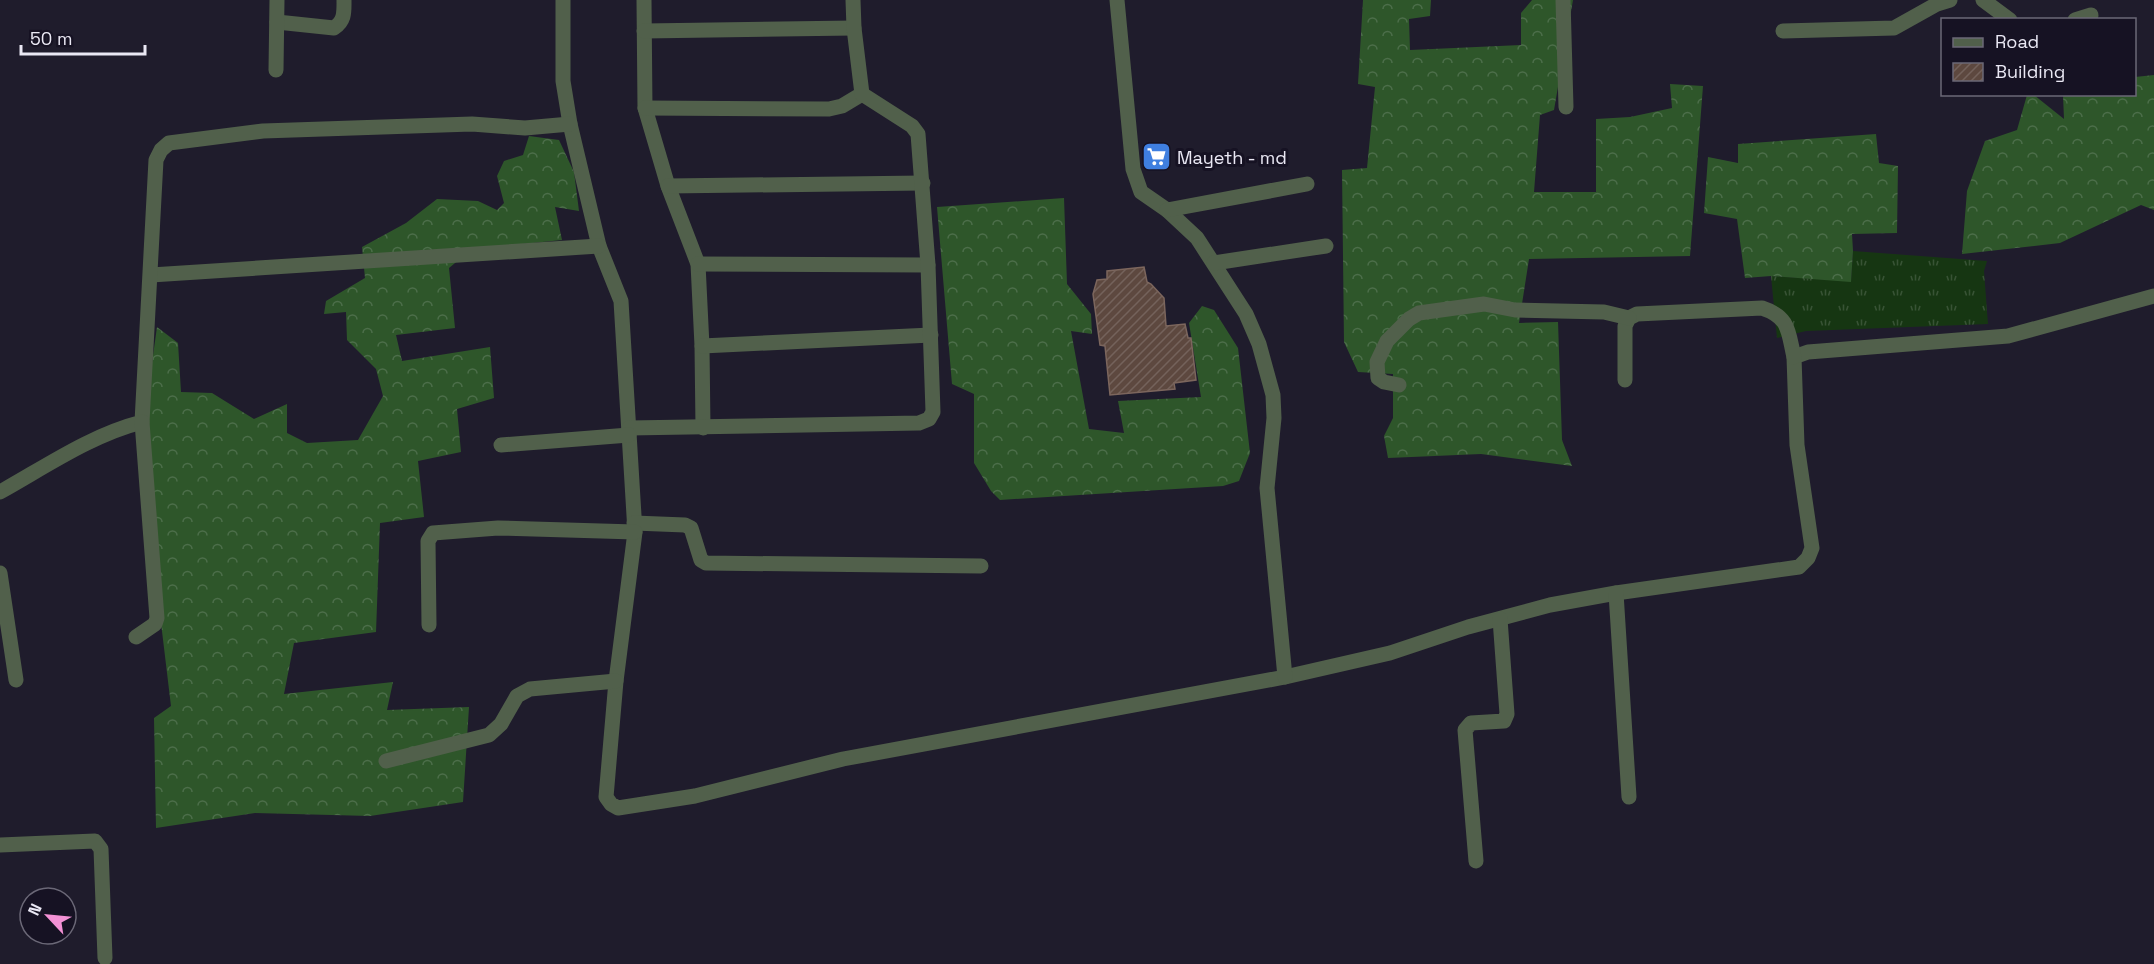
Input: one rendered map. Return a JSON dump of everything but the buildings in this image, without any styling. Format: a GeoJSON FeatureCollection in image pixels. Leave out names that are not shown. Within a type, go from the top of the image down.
{"type":"FeatureCollection","features":[{"type":"Feature","properties":{"kind":"street"},"geometry":{"type":"LineString","coordinates":[[276,70],[277,0]]}},
{"type":"Feature","properties":{"kind":"street"},"geometry":{"type":"LineString","coordinates":[[277,22],[334,28],[344,18],[344,0]]}},
{"type":"Feature","properties":{"kind":"street"},"geometry":{"type":"LineString","coordinates":[[563,0],[563,81],[570,124],[599,246],[621,301],[635,527],[616,681],[606,797],[618,808],[695,796],[843,759],[1285,677],[1390,653],[1468,627],[1550,605],[1616,593],[1799,567],[1808,558],[1812,548],[1797,445],[1794,357],[1786,322],[1773,312],[1762,308],[1637,314],[1629,318],[1625,326],[1625,380]]}},
{"type":"Feature","properties":{"kind":"street"},"geometry":{"type":"LineString","coordinates":[[644,0],[645,108],[668,186],[698,264],[703,428]]}},
{"type":"Feature","properties":{"kind":"street"},"geometry":{"type":"LineString","coordinates":[[853,0],[862,94]]}},
{"type":"Feature","properties":{"kind":"street"},"geometry":{"type":"LineString","coordinates":[[1117,0],[1133,169],[1141,192],[1167,210],[1197,238],[1214,263],[1246,314],[1259,344],[1273,395],[1274,418],[1267,488],[1285,677]]}},
{"type":"Feature","properties":{"kind":"street"},"geometry":{"type":"LineString","coordinates":[[1563,0],[1566,107]]}},
{"type":"Feature","properties":{"kind":"street"},"geometry":{"type":"LineString","coordinates":[[1783,31],[1894,28],[1937,4],[1950,0]]}},
{"type":"Feature","properties":{"kind":"street"},"geometry":{"type":"LineString","coordinates":[[1983,0],[2007,18]]}},
{"type":"Feature","properties":{"kind":"street"},"geometry":{"type":"LineString","coordinates":[[2081,18],[2091,15]]}},
{"type":"Feature","properties":{"kind":"street"},"geometry":{"type":"LineString","coordinates":[[644,31],[854,28]]}},
{"type":"Feature","properties":{"kind":"street"},"geometry":{"type":"LineString","coordinates":[[645,108],[829,109],[842,106],[862,94]]}},
{"type":"Feature","properties":{"kind":"street"},"geometry":{"type":"LineString","coordinates":[[501,445],[629,432],[919,423],[929,419],[933,412],[931,335],[923,183],[918,134],[912,126],[862,94]]}},
{"type":"Feature","properties":{"kind":"street"},"geometry":{"type":"LineString","coordinates":[[136,637],[155,624],[158,618],[142,422],[156,160],[161,150],[169,143],[263,131],[471,124],[525,128],[570,124]]}},
{"type":"Feature","properties":{"kind":"street"},"geometry":{"type":"LineString","coordinates":[[668,186],[923,183]]}},
{"type":"Feature","properties":{"kind":"street"},"geometry":{"type":"LineString","coordinates":[[1167,210],[1307,184]]}},
{"type":"Feature","properties":{"kind":"street"},"geometry":{"type":"LineString","coordinates":[[151,275],[599,246]]}},
{"type":"Feature","properties":{"kind":"street"},"geometry":{"type":"LineString","coordinates":[[1214,263],[1326,246]]}},
{"type":"Feature","properties":{"kind":"street"},"geometry":{"type":"LineString","coordinates":[[698,264],[928,265]]}},
{"type":"Feature","properties":{"kind":"street"},"geometry":{"type":"LineString","coordinates":[[1794,357],[1821,351],[2008,336],[2154,296]]}},
{"type":"Feature","properties":{"kind":"street"},"geometry":{"type":"LineString","coordinates":[[1399,386],[1378,378],[1377,362],[1387,341],[1409,319],[1419,313],[1484,304],[1515,310],[1604,312],[1629,318]]}},
{"type":"Feature","properties":{"kind":"street"},"geometry":{"type":"LineString","coordinates":[[702,345],[931,335]]}},
{"type":"Feature","properties":{"kind":"street"},"geometry":{"type":"LineString","coordinates":[[0,492],[81,446],[142,422]]}},
{"type":"Feature","properties":{"kind":"street"},"geometry":{"type":"LineString","coordinates":[[429,625],[428,542],[433,533],[498,528],[684,525],[691,528],[701,560],[706,563],[981,566]]}},
{"type":"Feature","properties":{"kind":"street"},"geometry":{"type":"LineString","coordinates":[[0,573],[16,680]]}},
{"type":"Feature","properties":{"kind":"street"},"geometry":{"type":"LineString","coordinates":[[1616,593],[1629,797]]}},
{"type":"Feature","properties":{"kind":"street"},"geometry":{"type":"LineString","coordinates":[[1476,861],[1464,730],[1471,723],[1504,721],[1507,714],[1500,619]]}},
{"type":"Feature","properties":{"kind":"street"},"geometry":{"type":"LineString","coordinates":[[386,760],[489,735],[501,724],[517,696],[530,689],[616,681]]}},
{"type":"Feature","properties":{"kind":"street"},"geometry":{"type":"LineString","coordinates":[[0,845],[95,841],[99,844],[105,958]]}},
{"type":"Feature","properties":{"kind":"green space"},"geometry":{"type":"Polygon","coordinates":[[[1363,0],[1431,0],[1430,16],[1409,19],[1410,50],[1521,45],[1521,13],[1532,0],[1573,0],[1554,110],[1540,115],[1534,192],[1596,192],[1596,119],[1630,117],[1672,108],[1670,84],[1703,86],[1690,256],[1529,259],[1519,323],[1558,322],[1562,440],[1572,466],[1481,454],[1388,458],[1384,436],[1393,418],[1393,374],[1358,372],[1344,342],[1342,170],[1367,168],[1375,87],[1358,84],[1363,0]]]}},
{"type":"Feature","properties":{"kind":"green space"},"geometry":{"type":"Polygon","coordinates":[[[2154,75],[2154,210],[2141,205],[2060,243],[1962,254],[1967,191],[1985,141],[2017,130],[2027,96],[2035,96],[2064,119],[2063,96],[2136,96],[2136,77],[2154,75]]]}},
{"type":"Feature","properties":{"kind":"green space"},"geometry":{"type":"Polygon","coordinates":[[[1876,134],[1879,163],[1898,166],[1897,233],[1852,234],[1851,282],[1771,276],[1745,278],[1737,219],[1704,213],[1708,157],[1738,163],[1738,144],[1876,134]]]}},
{"type":"Feature","properties":{"kind":"green space"},"geometry":{"type":"Polygon","coordinates":[[[529,136],[559,140],[574,172],[579,211],[555,207],[562,240],[472,249],[449,268],[455,328],[396,335],[402,361],[490,347],[494,398],[457,409],[461,452],[418,461],[424,517],[380,523],[376,632],[294,643],[284,694],[393,682],[387,710],[469,707],[463,802],[370,816],[255,813],[156,828],[154,718],[171,706],[140,448],[157,327],[178,343],[181,392],[212,393],[254,419],[287,404],[287,433],[307,443],[358,440],[383,396],[376,369],[347,340],[346,312],[324,314],[326,301],[365,278],[362,247],[406,223],[437,199],[478,201],[497,210],[504,203],[497,176],[504,161],[523,155],[529,136]]]}},
{"type":"Feature","properties":{"kind":"green space"},"geometry":{"type":"Polygon","coordinates":[[[1064,198],[1067,284],[1091,314],[1092,334],[1071,331],[1089,429],[1124,433],[1118,401],[1201,397],[1189,323],[1202,306],[1214,310],[1238,348],[1250,453],[1239,481],[1223,486],[1000,500],[991,491],[974,463],[974,394],[952,384],[937,207],[1064,198]]]}},
{"type":"Feature","properties":{"kind":"green space"},"geometry":{"type":"Polygon","coordinates":[[[1853,251],[1987,261],[1984,271],[1988,324],[1806,331],[1777,338],[1771,276],[1851,281],[1853,251]]]}},
{"type":"Feature","properties":{"kind":"place","name":"Mayeth - md"},"geometry":{"type":"Point","coordinates":[1156,157]}}]}
